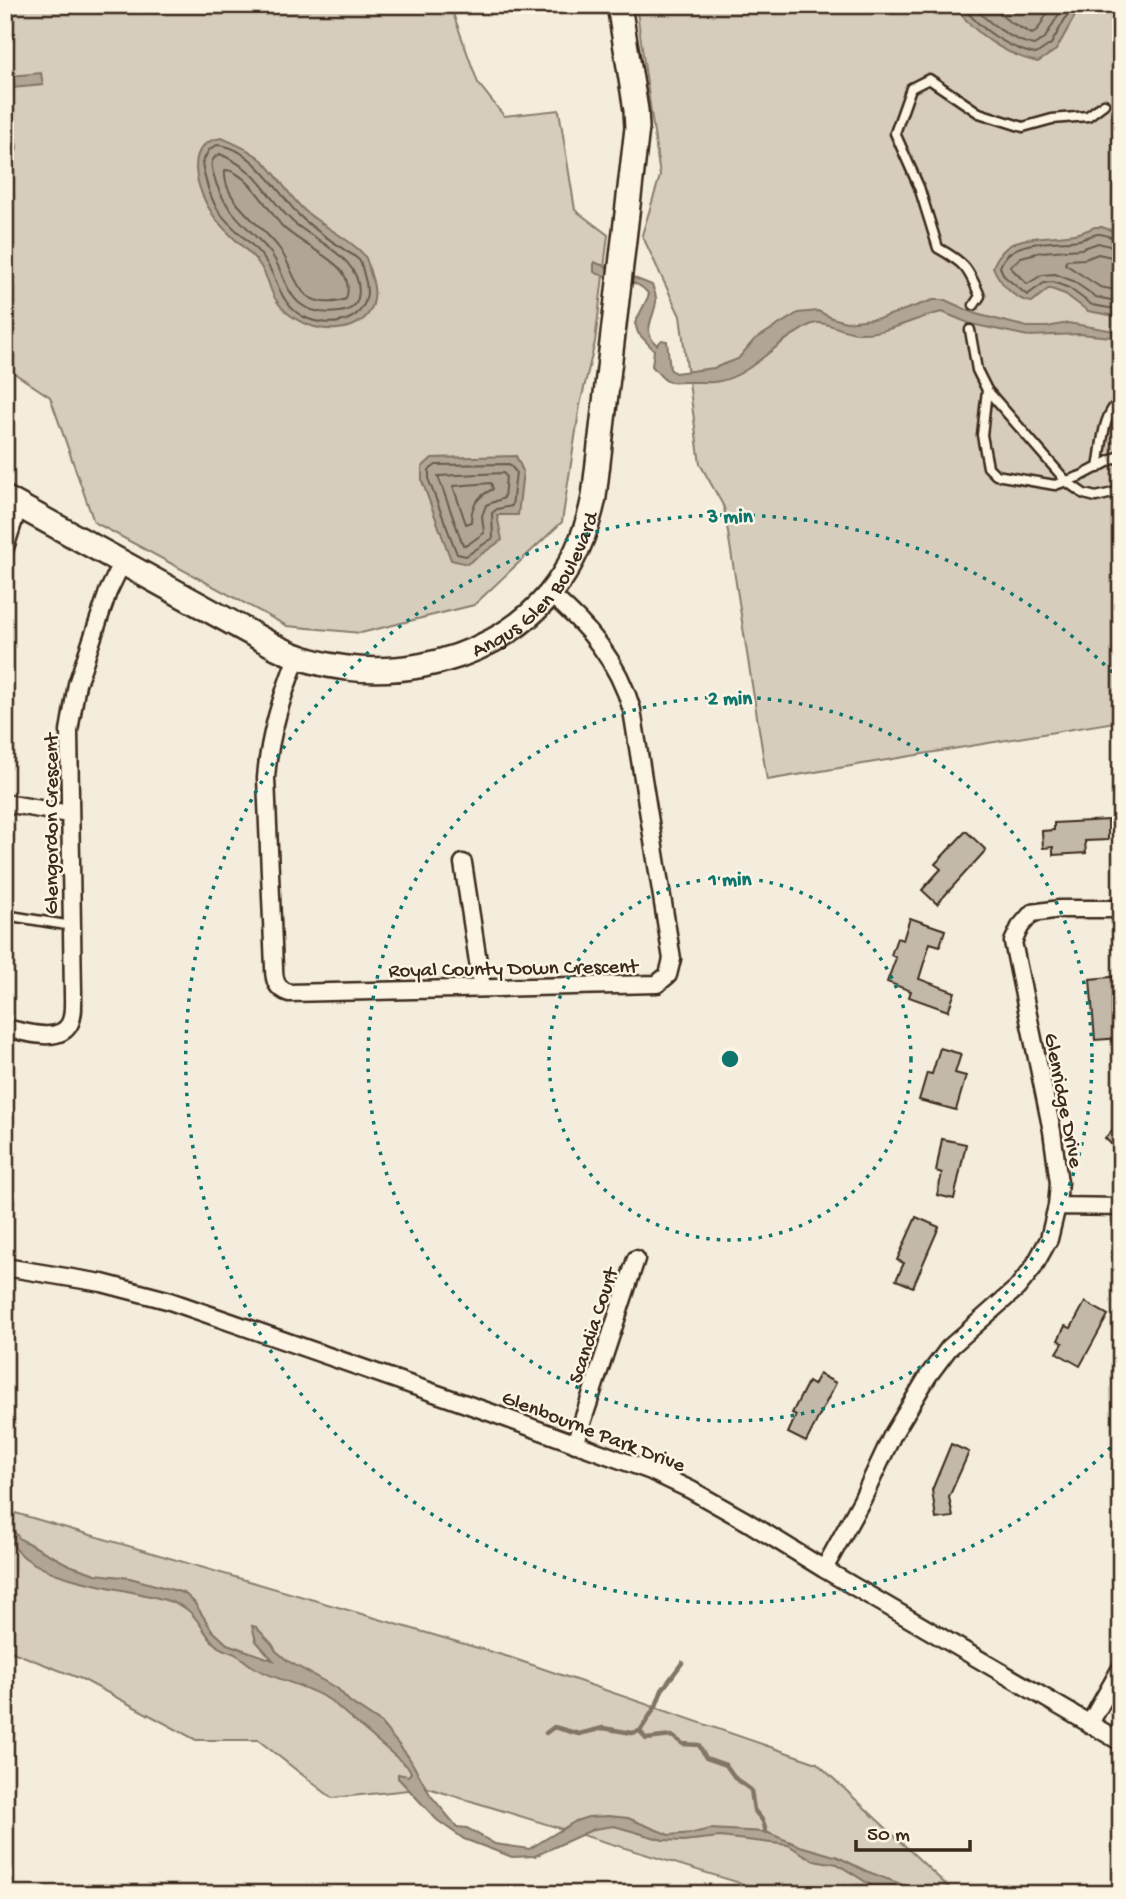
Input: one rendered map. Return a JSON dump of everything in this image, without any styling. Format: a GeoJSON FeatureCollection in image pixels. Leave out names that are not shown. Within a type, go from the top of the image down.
{"type":"FeatureCollection","features":[{"type":"Feature","properties":{"kind":"street","name":"Angus Glen Boulevard"},"geometry":{"type":"LineString","coordinates":[[14,503],[297,657],[326,666],[364,671],[396,669],[436,661],[479,646],[526,616],[550,594],[579,546],[592,510],[636,128],[636,110],[619,5]]}},
{"type":"Feature","properties":{"kind":"street","name":"Glengordon Crescent"},"geometry":{"type":"LineString","coordinates":[[5,1028],[49,1035],[63,1032],[71,1021],[73,995],[68,756],[72,704],[108,592],[122,563]]}},
{"type":"Feature","properties":{"kind":"street","name":"Royal County Down Crescent"},"geometry":{"type":"LineString","coordinates":[[297,657],[275,721],[267,755],[274,968],[277,985],[289,993],[649,985],[663,981],[671,967],[636,733],[626,689],[596,638],[550,594]]}},
{"type":"Feature","properties":{"kind":"street"},"geometry":{"type":"LineString","coordinates":[[5,803],[69,814]]}},
{"type":"Feature","properties":{"kind":"street"},"geometry":{"type":"LineString","coordinates":[[463,863],[482,988]]}},
{"type":"Feature","properties":{"kind":"street","name":"Glenridge Drive"},"geometry":{"type":"LineString","coordinates":[[824,1569],[862,1500],[892,1436],[928,1376],[949,1348],[1017,1288],[1049,1239],[1059,1183],[1052,1131],[1013,942],[1032,914],[1060,909],[1121,909]]}},
{"type":"Feature","properties":{"kind":"street"},"geometry":{"type":"LineString","coordinates":[[1057,1206],[1121,1207]]}},
{"type":"Feature","properties":{"kind":"street","name":"Scandia Court"},"geometry":{"type":"LineString","coordinates":[[575,1444],[636,1259]]}},
{"type":"Feature","properties":{"kind":"street","name":"Glenbourne Park Drive"},"geometry":{"type":"LineString","coordinates":[[5,1267],[102,1283],[167,1300],[651,1471],[691,1490],[1121,1742]]}},
{"type":"Feature","properties":{"kind":"street"},"geometry":{"type":"LineString","coordinates":[[1089,1725],[1121,1668]]}},
{"type":"Feature","properties":{"kind":"lane"},"geometry":{"type":"LineString","coordinates":[[974,305],[980,296],[962,261],[939,248],[919,187],[895,133],[911,88],[929,79],[979,113],[1023,127],[1052,119],[1087,116],[1104,104]]}},
{"type":"Feature","properties":{"kind":"lane"},"geometry":{"type":"LineString","coordinates":[[970,330],[976,370],[987,390],[1067,482],[1084,494],[1096,497],[1121,491]]}},
{"type":"Feature","properties":{"kind":"lane"},"geometry":{"type":"LineString","coordinates":[[987,390],[982,435],[988,467],[996,475],[1055,485],[1098,468],[1121,455]]}},
{"type":"Feature","properties":{"kind":"lane"},"geometry":{"type":"LineString","coordinates":[[1098,468],[1113,405],[1121,401]]}},
{"type":"Feature","properties":{"kind":"lane"},"geometry":{"type":"LineString","coordinates":[[5,561],[14,503]]}},
{"type":"Feature","properties":{"kind":"lane"},"geometry":{"type":"LineString","coordinates":[[5,915],[72,926]]}},
{"type":"Feature","properties":{"kind":"shaded area"},"geometry":{"type":"Polygon","coordinates":[[[5,5],[450,5],[478,83],[504,116],[559,110],[575,210],[608,235],[595,342],[580,405],[562,522],[474,605],[361,633],[287,626],[94,522],[50,397],[5,367],[5,181],[17,148],[5,81],[5,5]]]}},
{"type":"Feature","properties":{"kind":"shaded area"},"geometry":{"type":"Polygon","coordinates":[[[636,5],[1121,5],[1121,721],[767,780],[724,507],[700,464],[680,316],[642,235],[660,176],[636,5]]]}},
{"type":"Feature","properties":{"kind":"shaded area"},"geometry":{"type":"Polygon","coordinates":[[[5,1510],[509,1657],[817,1763],[956,1894],[776,1894],[428,1788],[332,1798],[258,1740],[196,1740],[84,1680],[5,1649],[5,1510]]]}},
{"type":"Feature","properties":{"kind":"water"},"geometry":{"type":"Polygon","coordinates":[[[954,5],[1081,5],[1056,50],[1038,62],[1014,54],[991,41],[970,25],[954,5]]]}},
{"type":"Feature","properties":{"kind":"water"},"geometry":{"type":"Polygon","coordinates":[[[41,73],[43,85],[12,88],[11,76],[41,73]]]}},
{"type":"Feature","properties":{"kind":"water"},"geometry":{"type":"Polygon","coordinates":[[[222,138],[262,160],[304,210],[364,255],[371,275],[374,297],[368,314],[355,324],[338,329],[318,328],[299,321],[283,308],[257,261],[213,215],[202,194],[196,170],[197,158],[201,149],[209,142],[222,138]]]}},
{"type":"Feature","properties":{"kind":"water"},"geometry":{"type":"Polygon","coordinates":[[[1095,227],[1121,234],[1121,317],[1088,311],[1065,294],[1051,289],[1032,302],[1026,301],[1008,290],[993,267],[1008,246],[1018,241],[1079,233],[1095,227]]]}},
{"type":"Feature","properties":{"kind":"water"},"geometry":{"type":"Polygon","coordinates":[[[594,262],[652,285],[656,300],[650,335],[657,345],[662,340],[667,341],[670,369],[675,373],[714,368],[738,359],[754,340],[798,313],[818,311],[846,322],[881,318],[933,300],[945,300],[976,314],[1027,327],[1068,323],[1121,332],[1121,338],[1080,334],[1028,336],[971,324],[942,312],[870,333],[853,333],[817,323],[788,338],[751,367],[731,378],[714,382],[670,382],[652,366],[654,350],[638,333],[635,323],[649,295],[631,282],[594,272],[594,262]]]}},
{"type":"Feature","properties":{"kind":"water"},"geometry":{"type":"Polygon","coordinates":[[[516,456],[523,471],[518,515],[497,515],[502,540],[467,564],[451,560],[422,481],[422,467],[432,458],[516,456]]]}},
{"type":"Feature","properties":{"kind":"water"},"geometry":{"type":"Polygon","coordinates":[[[5,1520],[20,1539],[69,1565],[96,1574],[130,1578],[184,1593],[194,1602],[212,1630],[227,1644],[273,1660],[256,1641],[252,1626],[256,1627],[288,1661],[338,1689],[350,1702],[380,1722],[408,1756],[431,1796],[457,1827],[467,1828],[495,1844],[529,1849],[576,1821],[588,1817],[609,1816],[628,1818],[669,1835],[710,1829],[766,1832],[838,1857],[901,1884],[908,1894],[885,1894],[837,1864],[813,1860],[788,1845],[720,1837],[663,1840],[614,1826],[594,1829],[535,1856],[512,1857],[464,1839],[437,1820],[398,1778],[398,1774],[408,1776],[411,1773],[409,1768],[331,1701],[262,1672],[235,1654],[218,1647],[185,1608],[139,1593],[51,1572],[27,1559],[11,1543],[5,1520]]]}},
{"type":"Feature","properties":{"kind":"building"},"geometry":{"type":"Polygon","coordinates":[[[1108,820],[1108,840],[1085,841],[1086,853],[1053,855],[1053,847],[1043,848],[1042,831],[1054,830],[1054,823],[1108,820]]]}},
{"type":"Feature","properties":{"kind":"building"},"geometry":{"type":"Polygon","coordinates":[[[966,831],[986,850],[937,904],[922,890],[941,869],[935,864],[966,831]]]}},
{"type":"Feature","properties":{"kind":"building"},"geometry":{"type":"Polygon","coordinates":[[[910,918],[945,930],[940,946],[930,943],[919,979],[955,992],[948,1011],[909,997],[911,991],[887,982],[896,958],[891,955],[897,938],[903,940],[910,918]]]}},
{"type":"Feature","properties":{"kind":"building"},"geometry":{"type":"Polygon","coordinates":[[[1121,976],[1121,1038],[1095,1040],[1090,979],[1121,976]]]}},
{"type":"Feature","properties":{"kind":"building"},"geometry":{"type":"Polygon","coordinates":[[[940,1048],[961,1054],[955,1073],[966,1076],[956,1110],[919,1100],[927,1073],[932,1074],[940,1048]]]}},
{"type":"Feature","properties":{"kind":"building"},"geometry":{"type":"Polygon","coordinates":[[[1121,1121],[1121,1154],[1105,1138],[1121,1121]]]}},
{"type":"Feature","properties":{"kind":"building"},"geometry":{"type":"Polygon","coordinates":[[[942,1139],[966,1144],[954,1199],[937,1195],[942,1173],[936,1171],[942,1139]]]}},
{"type":"Feature","properties":{"kind":"building"},"geometry":{"type":"Polygon","coordinates":[[[916,1217],[939,1227],[913,1287],[896,1280],[904,1263],[897,1260],[916,1217]]]}},
{"type":"Feature","properties":{"kind":"building"},"geometry":{"type":"Polygon","coordinates":[[[1085,1302],[1108,1315],[1080,1366],[1057,1353],[1063,1343],[1058,1340],[1065,1326],[1071,1328],[1085,1302]]]}},
{"type":"Feature","properties":{"kind":"building"},"geometry":{"type":"Polygon","coordinates":[[[819,1374],[836,1383],[806,1442],[788,1433],[796,1415],[792,1413],[808,1382],[813,1385],[819,1374]]]}},
{"type":"Feature","properties":{"kind":"building"},"geometry":{"type":"Polygon","coordinates":[[[951,1444],[969,1452],[949,1497],[953,1517],[936,1519],[932,1490],[951,1444]]]}},
{"type":"Feature","properties":{"kind":"waterway"},"geometry":{"type":"LineString","coordinates":[[640,1731],[656,1706],[662,1690],[682,1663]]}},
{"type":"Feature","properties":{"kind":"waterway"},"geometry":{"type":"LineString","coordinates":[[546,1733],[554,1727],[579,1734],[603,1728],[632,1733],[640,1731]]}},
{"type":"Feature","properties":{"kind":"waterway"},"geometry":{"type":"LineString","coordinates":[[640,1731],[646,1739],[672,1736],[683,1744],[699,1745],[706,1758],[726,1765],[736,1779],[751,1790],[754,1810],[763,1821],[766,1832]]}}]}
